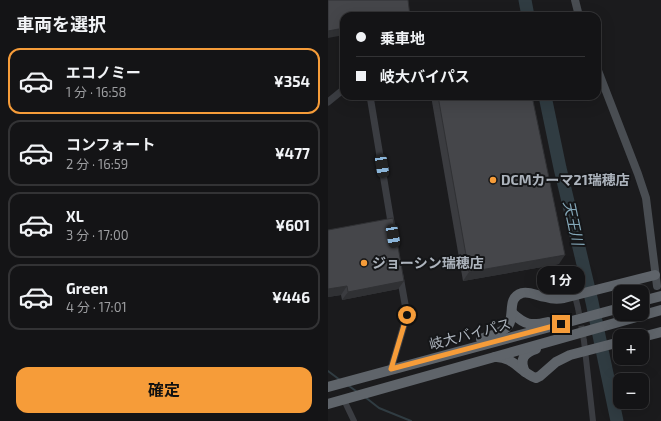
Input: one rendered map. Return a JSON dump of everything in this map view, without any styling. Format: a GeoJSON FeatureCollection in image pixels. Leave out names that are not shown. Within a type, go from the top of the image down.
{"type":"FeatureCollection","features":[{"type":"Feature","properties":{"kind":"highway"},"geometry":{"type":"LineString","coordinates":[[454,352],[506,328],[510,321],[514,299],[520,294],[532,293],[554,299],[575,296],[655,275]]}},
{"type":"Feature","properties":{"kind":"highway"},"geometry":{"type":"LineString","coordinates":[[649,300],[661,296]]}},
{"type":"Feature","properties":{"kind":"highway","name":"岐大バイパス"},"geometry":{"type":"LineString","coordinates":[[328,387],[613,310]]}},
{"type":"Feature","properties":{"kind":"highway","name":"岐大バイパス"},"geometry":{"type":"LineString","coordinates":[[328,404],[661,310]]}},
{"type":"Feature","properties":{"kind":"highway"},"geometry":{"type":"LineString","coordinates":[[512,313],[522,321],[531,324],[540,324],[570,318],[581,319]]}},
{"type":"Feature","properties":{"kind":"highway"},"geometry":{"type":"LineString","coordinates":[[649,335],[661,332]]}},
{"type":"Feature","properties":{"kind":"highway"},"geometry":{"type":"LineString","coordinates":[[525,372],[522,364],[525,354],[549,344],[554,340]]}},
{"type":"Feature","properties":{"kind":"highway"},"geometry":{"type":"LineString","coordinates":[[492,357],[508,359],[531,376],[538,377],[562,358],[587,347],[613,343]]}},
{"type":"Feature","properties":{"kind":"main road"},"geometry":{"type":"LineString","coordinates":[[575,0],[578,12]]}},
{"type":"Feature","properties":{"kind":"main road"},"geometry":{"type":"LineString","coordinates":[[601,78],[646,198],[657,286]]}},
{"type":"Feature","properties":{"kind":"street"},"geometry":{"type":"LineString","coordinates":[[328,102],[340,92]]}},
{"type":"Feature","properties":{"kind":"street"},"geometry":{"type":"LineString","coordinates":[[371,100],[393,233]]}},
{"type":"Feature","properties":{"kind":"street"},"geometry":{"type":"LineString","coordinates":[[391,369],[407,315],[399,271]]}},
{"type":"Feature","properties":{"kind":"street"},"geometry":{"type":"LineString","coordinates":[[575,296],[578,308]]}},
{"type":"Feature","properties":{"kind":"street"},"geometry":{"type":"LineString","coordinates":[[587,347],[592,421]]}},
{"type":"Feature","properties":{"kind":"street"},"geometry":{"type":"LineString","coordinates":[[344,400],[354,421]]}},
{"type":"Feature","properties":{"kind":"building"},"geometry":{"type":"Polygon","coordinates":[[[328,0],[408,0],[410,12],[340,12],[340,29],[328,31],[328,0]]]}},
{"type":"Feature","properties":{"kind":"building","name":"DCMカーマ21瑞穂店"},"geometry":{"type":"Polygon","coordinates":[[[439,100],[533,100],[565,255],[469,272],[439,100]]]}},
{"type":"Feature","properties":{"kind":"building","name":"ジョーシン瑞穂店"},"geometry":{"type":"Polygon","coordinates":[[[393,218],[404,281],[348,292],[347,286],[328,289],[328,230],[393,218]]]}},
{"type":"Feature","properties":{"kind":"waterway","name":"天王川"},"geometry":{"type":"LineString","coordinates":[[525,0],[527,12]]}},
{"type":"Feature","properties":{"kind":"waterway","name":"天王川"},"geometry":{"type":"LineString","coordinates":[[546,100],[560,168],[592,302],[617,421]]}},
{"type":"Feature","properties":{"kind":"waterway"},"geometry":{"type":"LineString","coordinates":[[328,371],[340,380]]}},
{"type":"Feature","properties":{"kind":"waterway"},"geometry":{"type":"LineString","coordinates":[[349,386],[356,391]]}},
{"type":"Feature","properties":{"kind":"waterway"},"geometry":{"type":"LineString","coordinates":[[365,397],[379,408],[411,421]]}},
{"type":"Feature","properties":{"kind":"tunnel"},"geometry":{"type":"LineString","coordinates":[[578,308],[584,341]]}},
{"type":"Feature","properties":{"kind":"place","name":"DCMカーマ21瑞穂店"},"geometry":{"type":"Point","coordinates":[493,180]}},
{"type":"Feature","properties":{"kind":"place","name":"ジョーシン瑞穂店"},"geometry":{"type":"Point","coordinates":[364,263]}},
{"type":"Feature","properties":{"kind":"route"},"geometry":{"type":"LineString","coordinates":[[407,315],[391,369],[561,324]]}}]}
